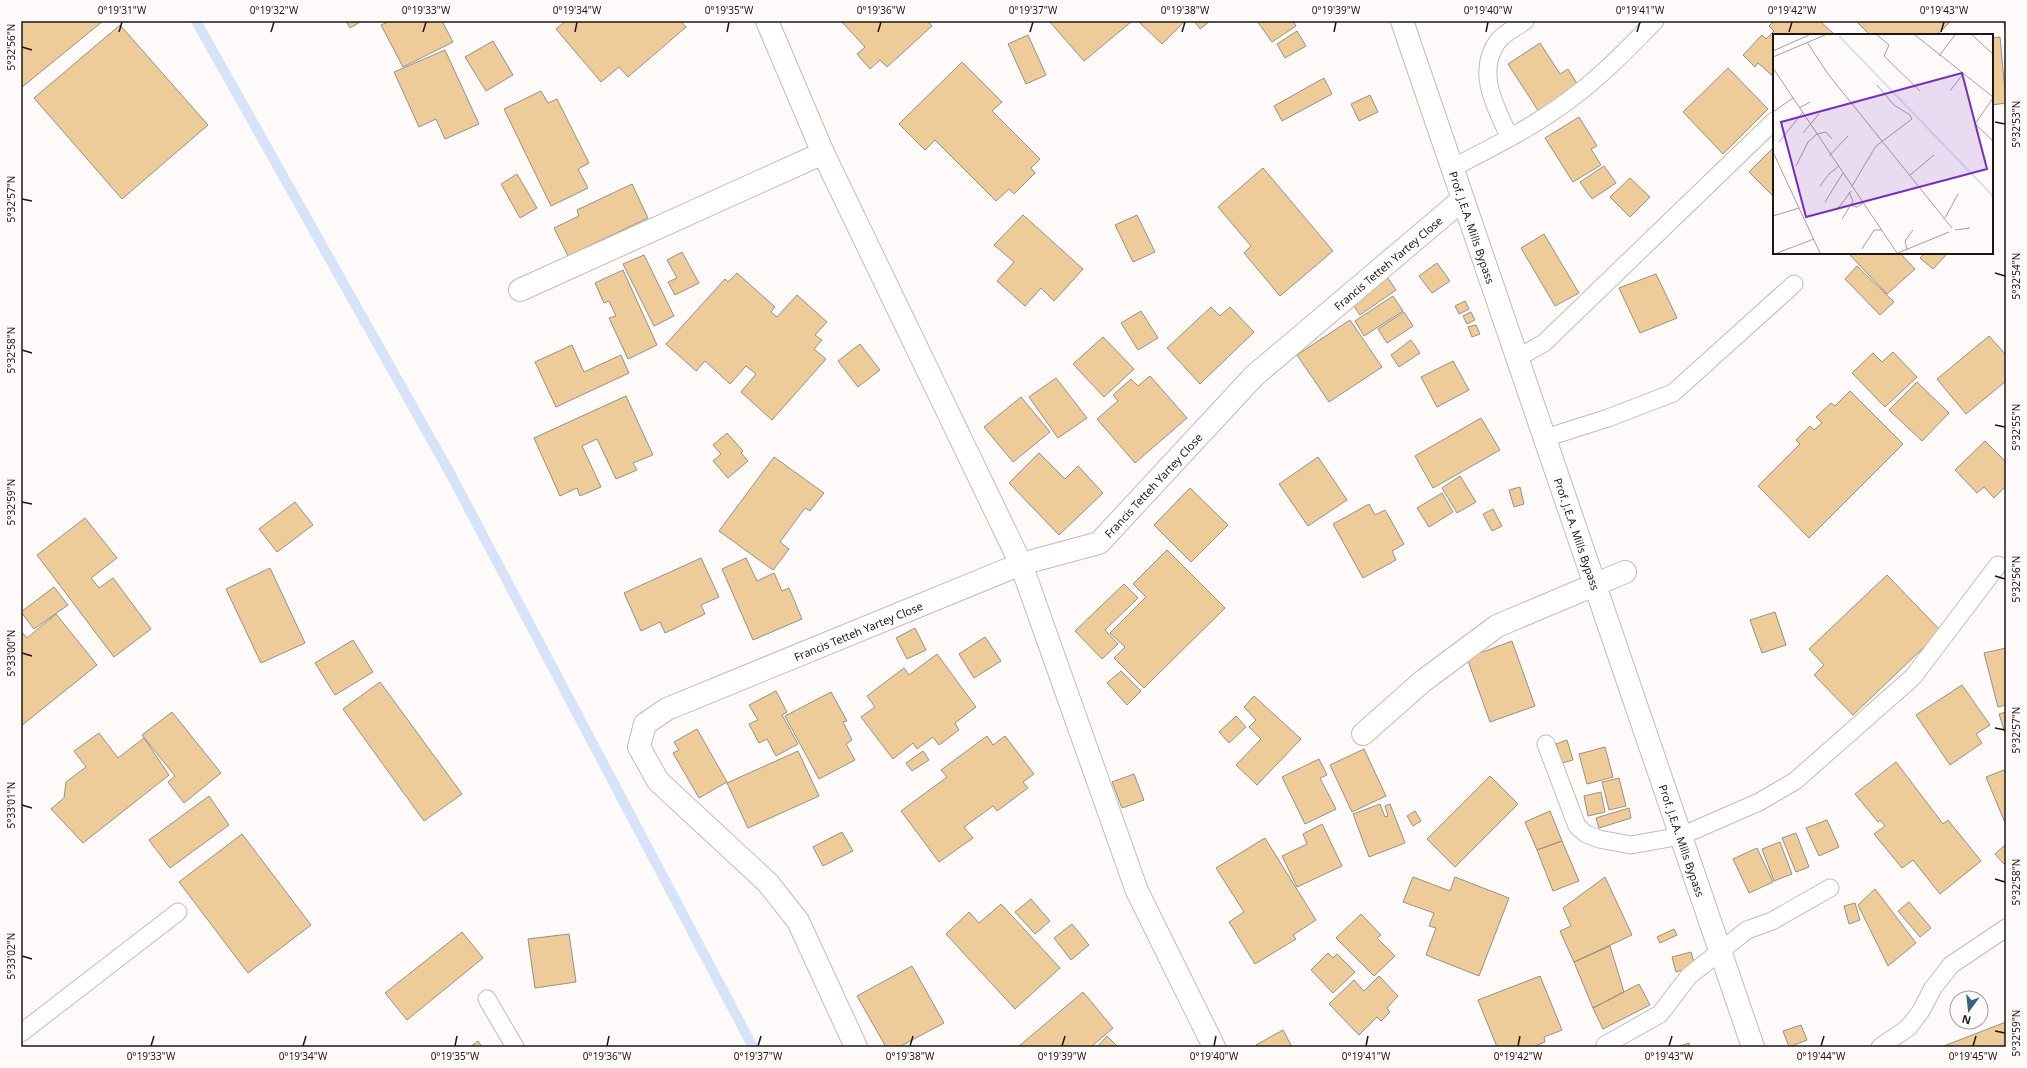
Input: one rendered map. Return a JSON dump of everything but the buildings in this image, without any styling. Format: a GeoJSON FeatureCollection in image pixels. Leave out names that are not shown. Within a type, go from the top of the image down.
{"type":"FeatureCollection","features":[{"type":"Feature","properties":{"kind":"street"},"geometry":{"type":"LineString","coordinates":[[767,21],[823,153],[1021,564],[1137,891],[1214,1047]]}},
{"type":"Feature","properties":{"kind":"street","name":"Prof. J.E.A. Mills Bypass"},"geometry":{"type":"LineString","coordinates":[[1402,21],[1681,836],[1719,952],[1753,1047]]}},
{"type":"Feature","properties":{"kind":"street"},"geometry":{"type":"LineString","coordinates":[[520,290],[823,153]]}},
{"type":"Feature","properties":{"kind":"street","name":"Francis Tetteh Yartey Close"},"geometry":{"type":"LineString","coordinates":[[856,1047],[798,921],[768,883],[658,781],[639,747],[644,724],[667,709],[1021,564],[1099,543],[1254,376],[1463,199]]}},
{"type":"Feature","properties":{"kind":"street"},"geometry":{"type":"LineString","coordinates":[[1363,734],[1423,681],[1497,626],[1625,572]]}},
{"type":"Feature","properties":{"kind":"lane"},"geometry":{"type":"LineString","coordinates":[[1510,138],[1490,94],[1487,69],[1491,54],[1498,39],[1525,21]]}},
{"type":"Feature","properties":{"kind":"lane"},"geometry":{"type":"LineString","coordinates":[[1452,168],[1510,138],[1577,95],[1608,69],[1655,21]]}},
{"type":"Feature","properties":{"kind":"lane"},"geometry":{"type":"LineString","coordinates":[[1518,358],[1544,343],[1773,123]]}},
{"type":"Feature","properties":{"kind":"lane"},"geometry":{"type":"LineString","coordinates":[[1545,438],[1608,418],[1673,393],[1794,284]]}},
{"type":"Feature","properties":{"kind":"lane"},"geometry":{"type":"LineString","coordinates":[[1546,744],[1577,826],[1586,834],[1614,843],[1631,844],[1681,836],[1759,802],[1795,781],[1912,677],[1998,565]]}},
{"type":"Feature","properties":{"kind":"lane"},"geometry":{"type":"LineString","coordinates":[[1605,1045],[1660,1014],[1689,976],[1747,930],[1772,921],[1830,888]]}},
{"type":"Feature","properties":{"kind":"lane"},"geometry":{"type":"LineString","coordinates":[[21,1033],[178,912]]}},
{"type":"Feature","properties":{"kind":"lane"},"geometry":{"type":"LineString","coordinates":[[1880,1047],[1908,1028],[1921,1011],[1932,988],[1951,965],[2006,928]]}},
{"type":"Feature","properties":{"kind":"lane"},"geometry":{"type":"LineString","coordinates":[[487,999],[515,1047]]}},
{"type":"Feature","properties":{"kind":"waterway"},"geometry":{"type":"LineString","coordinates":[[196,21],[450,473],[753,1047]]}}]}
